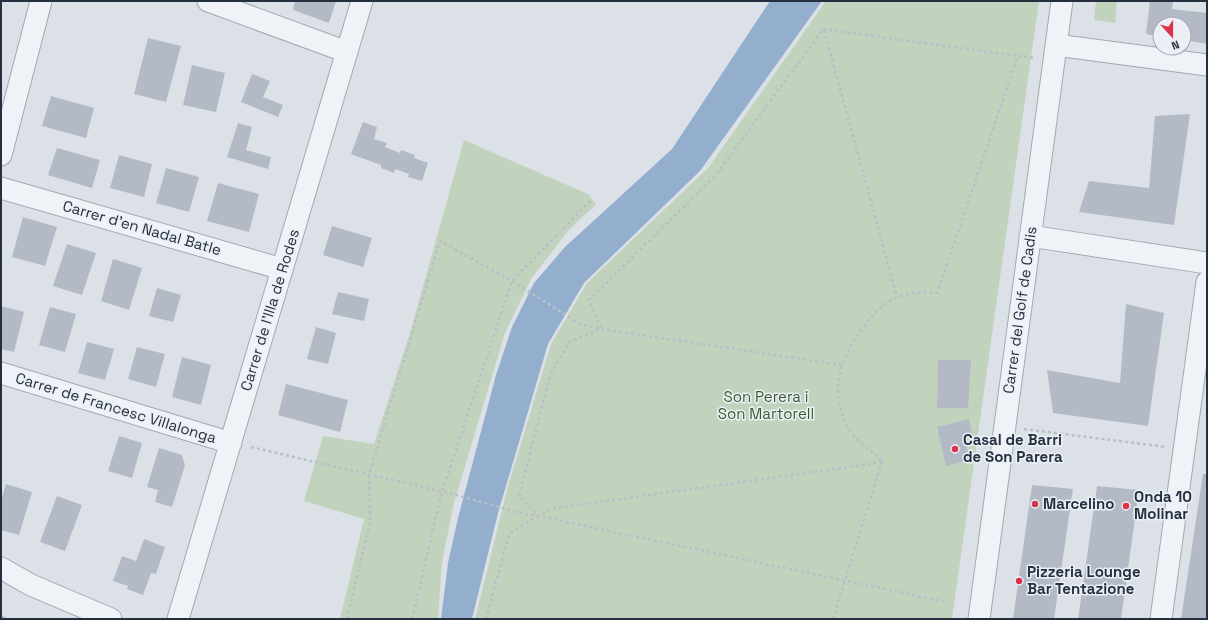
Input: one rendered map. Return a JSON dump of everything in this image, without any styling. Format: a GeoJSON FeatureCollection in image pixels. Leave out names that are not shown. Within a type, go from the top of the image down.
{"type":"FeatureCollection","features":[{"type":"Feature","properties":{"kind":"street"},"geometry":{"type":"LineString","coordinates":[[1,155],[42,1]]}},
{"type":"Feature","properties":{"kind":"street"},"geometry":{"type":"LineString","coordinates":[[208,1],[347,52]]}},
{"type":"Feature","properties":{"kind":"street","name":"Carrer de l'Illa de Rodes"},"geometry":{"type":"LineString","coordinates":[[178,619],[362,1]]}},
{"type":"Feature","properties":{"kind":"street","name":"Carrer del Golf de Cadis"},"geometry":{"type":"LineString","coordinates":[[978,619],[1062,1]]}},
{"type":"Feature","properties":{"kind":"street"},"geometry":{"type":"LineString","coordinates":[[1055,53],[1207,65]]}},
{"type":"Feature","properties":{"kind":"street","name":"Carrer d'en Nadal Batle"},"geometry":{"type":"LineString","coordinates":[[1,188],[282,269]]}},
{"type":"Feature","properties":{"kind":"street"},"geometry":{"type":"LineString","coordinates":[[1030,236],[1207,263]]}},
{"type":"Feature","properties":{"kind":"street"},"geometry":{"type":"LineString","coordinates":[[1161,619],[1207,282]]}},
{"type":"Feature","properties":{"kind":"street","name":"Carrer de Francesc Villalonga"},"geometry":{"type":"LineString","coordinates":[[1,372],[231,443]]}},
{"type":"Feature","properties":{"kind":"street"},"geometry":{"type":"LineString","coordinates":[[1,568],[31,585],[111,619]]}},
{"type":"Feature","properties":{"kind":"path"},"geometry":{"type":"LineString","coordinates":[[824,29],[1018,56],[1055,53]]}},
{"type":"Feature","properties":{"kind":"path"},"geometry":{"type":"LineString","coordinates":[[824,29],[897,297]]}},
{"type":"Feature","properties":{"kind":"path"},"geometry":{"type":"LineString","coordinates":[[601,329],[589,300],[716,175],[824,29]]}},
{"type":"Feature","properties":{"kind":"path"},"geometry":{"type":"LineString","coordinates":[[882,460],[857,439],[848,428],[841,412],[838,385],[842,365],[858,334],[867,322],[897,297],[918,292],[937,293],[1018,56]]}},
{"type":"Feature","properties":{"kind":"path"},"geometry":{"type":"LineString","coordinates":[[407,619],[412,619],[442,492],[512,281],[592,199]]}},
{"type":"Feature","properties":{"kind":"path"},"geometry":{"type":"LineString","coordinates":[[347,619],[370,522],[369,475],[440,241],[512,281],[580,324],[601,329],[842,365]]}},
{"type":"Feature","properties":{"kind":"path"},"geometry":{"type":"LineString","coordinates":[[538,516],[519,496],[550,376],[568,342],[601,329]]}},
{"type":"Feature","properties":{"kind":"path"},"geometry":{"type":"LineString","coordinates":[[1004,426],[1184,449]]}},
{"type":"Feature","properties":{"kind":"path"},"geometry":{"type":"LineString","coordinates":[[231,443],[452,494],[520,513],[946,602]]}},
{"type":"Feature","properties":{"kind":"path"},"geometry":{"type":"LineString","coordinates":[[486,619],[509,534],[538,516],[555,508],[870,464],[882,460]]}},
{"type":"Feature","properties":{"kind":"path"},"geometry":{"type":"LineString","coordinates":[[833,619],[882,460]]}},
{"type":"Feature","properties":{"kind":"green space","name":"Son Perera i Son Martorell"},"geometry":{"type":"Polygon","coordinates":[[[826,1],[1039,1],[952,619],[475,619],[508,486],[551,344],[587,283],[708,168],[826,1]]]}},
{"type":"Feature","properties":{"kind":"green space"},"geometry":{"type":"Polygon","coordinates":[[[1096,1],[1117,1],[1115,23],[1094,20],[1096,1]]]}},
{"type":"Feature","properties":{"kind":"green space"},"geometry":{"type":"Polygon","coordinates":[[[464,140],[588,194],[596,204],[569,230],[531,279],[505,333],[454,503],[442,562],[438,619],[340,619],[364,519],[304,501],[323,436],[374,444],[410,333],[464,140]]]}},
{"type":"Feature","properties":{"kind":"water"},"geometry":{"type":"Polygon","coordinates":[[[770,1],[822,1],[700,171],[584,283],[548,344],[498,513],[472,619],[441,619],[448,563],[458,518],[496,375],[512,327],[534,283],[565,247],[672,149],[770,1]]]}},
{"type":"Feature","properties":{"kind":"building"},"geometry":{"type":"Polygon","coordinates":[[[295,1],[336,1],[329,23],[293,10],[295,1]]]}},
{"type":"Feature","properties":{"kind":"building"},"geometry":{"type":"Polygon","coordinates":[[[1150,1],[1173,1],[1172,9],[1207,13],[1207,44],[1192,41],[1192,16],[1152,16],[1152,35],[1146,34],[1150,1]]]}},
{"type":"Feature","properties":{"kind":"building"},"geometry":{"type":"Polygon","coordinates":[[[148,38],[181,46],[166,102],[134,94],[148,38]]]}},
{"type":"Feature","properties":{"kind":"building"},"geometry":{"type":"Polygon","coordinates":[[[192,65],[225,73],[216,112],[183,105],[192,65]]]}},
{"type":"Feature","properties":{"kind":"building"},"geometry":{"type":"Polygon","coordinates":[[[252,74],[270,81],[263,97],[283,105],[278,117],[241,102],[252,74]]]}},
{"type":"Feature","properties":{"kind":"building"},"geometry":{"type":"Polygon","coordinates":[[[51,96],[94,108],[86,138],[42,126],[51,96]]]}},
{"type":"Feature","properties":{"kind":"building"},"geometry":{"type":"Polygon","coordinates":[[[1190,114],[1174,225],[1079,212],[1089,181],[1149,188],[1155,116],[1190,114]]]}},
{"type":"Feature","properties":{"kind":"building"},"geometry":{"type":"Polygon","coordinates":[[[363,122],[377,127],[374,139],[387,143],[385,147],[400,153],[401,150],[415,155],[414,158],[428,163],[422,181],[408,177],[409,174],[395,169],[394,173],[381,168],[381,165],[351,154],[363,122]]]}},
{"type":"Feature","properties":{"kind":"building"},"geometry":{"type":"Polygon","coordinates":[[[238,123],[252,127],[246,150],[271,157],[268,169],[227,157],[238,123]]]}},
{"type":"Feature","properties":{"kind":"building"},"geometry":{"type":"Polygon","coordinates":[[[57,148],[100,160],[92,188],[48,175],[57,148]]]}},
{"type":"Feature","properties":{"kind":"building"},"geometry":{"type":"Polygon","coordinates":[[[119,155],[152,164],[144,197],[110,188],[119,155]]]}},
{"type":"Feature","properties":{"kind":"building"},"geometry":{"type":"Polygon","coordinates":[[[166,168],[199,177],[189,212],[156,203],[166,168]]]}},
{"type":"Feature","properties":{"kind":"building"},"geometry":{"type":"Polygon","coordinates":[[[218,183],[259,194],[249,232],[207,221],[218,183]]]}},
{"type":"Feature","properties":{"kind":"building"},"geometry":{"type":"Polygon","coordinates":[[[23,217],[57,227],[45,266],[12,257],[23,217]]]}},
{"type":"Feature","properties":{"kind":"building"},"geometry":{"type":"Polygon","coordinates":[[[332,226],[372,238],[363,267],[323,255],[332,226]]]}},
{"type":"Feature","properties":{"kind":"building"},"geometry":{"type":"Polygon","coordinates":[[[67,244],[96,253],[82,295],[53,286],[67,244]]]}},
{"type":"Feature","properties":{"kind":"building"},"geometry":{"type":"Polygon","coordinates":[[[113,259],[142,268],[129,310],[101,301],[113,259]]]}},
{"type":"Feature","properties":{"kind":"building"},"geometry":{"type":"Polygon","coordinates":[[[157,288],[181,295],[173,322],[149,316],[157,288]]]}},
{"type":"Feature","properties":{"kind":"building"},"geometry":{"type":"Polygon","coordinates":[[[338,292],[369,299],[364,321],[332,314],[338,292]]]}},
{"type":"Feature","properties":{"kind":"building"},"geometry":{"type":"Polygon","coordinates":[[[1126,304],[1164,313],[1148,426],[1053,413],[1047,370],[1120,383],[1126,304]]]}},
{"type":"Feature","properties":{"kind":"building"},"geometry":{"type":"Polygon","coordinates":[[[1,306],[24,312],[14,352],[1,349],[1,306]]]}},
{"type":"Feature","properties":{"kind":"building"},"geometry":{"type":"Polygon","coordinates":[[[50,307],[76,314],[65,352],[39,345],[50,307]]]}},
{"type":"Feature","properties":{"kind":"building"},"geometry":{"type":"Polygon","coordinates":[[[316,327],[336,333],[328,364],[307,359],[316,327]]]}},
{"type":"Feature","properties":{"kind":"building"},"geometry":{"type":"Polygon","coordinates":[[[87,342],[114,349],[105,380],[78,373],[87,342]]]}},
{"type":"Feature","properties":{"kind":"building"},"geometry":{"type":"Polygon","coordinates":[[[137,347],[165,354],[156,387],[128,379],[137,347]]]}},
{"type":"Feature","properties":{"kind":"building"},"geometry":{"type":"Polygon","coordinates":[[[182,357],[211,365],[201,405],[172,397],[182,357]]]}},
{"type":"Feature","properties":{"kind":"building"},"geometry":{"type":"Polygon","coordinates":[[[938,360],[971,360],[968,408],[937,408],[938,360]]]}},
{"type":"Feature","properties":{"kind":"building"},"geometry":{"type":"Polygon","coordinates":[[[286,384],[348,400],[340,432],[278,415],[286,384]]]}},
{"type":"Feature","properties":{"kind":"building","name":"Casal de Barri de Son Parera"},"geometry":{"type":"Polygon","coordinates":[[[969,419],[972,436],[965,438],[969,460],[946,466],[937,427],[969,419]]]}},
{"type":"Feature","properties":{"kind":"building"},"geometry":{"type":"Polygon","coordinates":[[[119,436],[142,443],[132,478],[108,471],[119,436]]]}},
{"type":"Feature","properties":{"kind":"building"},"geometry":{"type":"Polygon","coordinates":[[[159,448],[182,455],[185,465],[172,507],[155,502],[158,490],[147,487],[159,448]]]}},
{"type":"Feature","properties":{"kind":"building"},"geometry":{"type":"Polygon","coordinates":[[[1203,474],[1207,474],[1207,619],[1181,619],[1203,474]]]}},
{"type":"Feature","properties":{"kind":"building"},"geometry":{"type":"Polygon","coordinates":[[[6,484],[32,492],[19,535],[1,530],[1,501],[6,484]]]}},
{"type":"Feature","properties":{"kind":"building"},"geometry":{"type":"Polygon","coordinates":[[[1032,485],[1073,489],[1054,619],[1013,619],[1032,485]]]}},
{"type":"Feature","properties":{"kind":"building"},"geometry":{"type":"Polygon","coordinates":[[[1097,486],[1139,490],[1121,619],[1078,619],[1097,486]]]}},
{"type":"Feature","properties":{"kind":"building"},"geometry":{"type":"Polygon","coordinates":[[[57,496],[82,505],[65,551],[40,542],[57,496]]]}},
{"type":"Feature","properties":{"kind":"building"},"geometry":{"type":"Polygon","coordinates":[[[144,539],[165,547],[156,574],[151,573],[143,595],[127,589],[128,586],[113,581],[122,556],[136,561],[144,539]]]}},
{"type":"Feature","properties":{"kind":"building"},"geometry":{"type":"Polygon","coordinates":[[[1,615],[9,619],[1,619],[1,615]]]}},
{"type":"Feature","properties":{"kind":"place","name":"Casal de Barri de Son Parera"},"geometry":{"type":"Point","coordinates":[955,449]}},
{"type":"Feature","properties":{"kind":"place","name":"Marcelino"},"geometry":{"type":"Point","coordinates":[1035,504]}},
{"type":"Feature","properties":{"kind":"place","name":"Onda 10 Molinar"},"geometry":{"type":"Point","coordinates":[1126,506]}},
{"type":"Feature","properties":{"kind":"place","name":"Pizzeria Lounge Bar Tentazione"},"geometry":{"type":"Point","coordinates":[1019,581]}}]}
